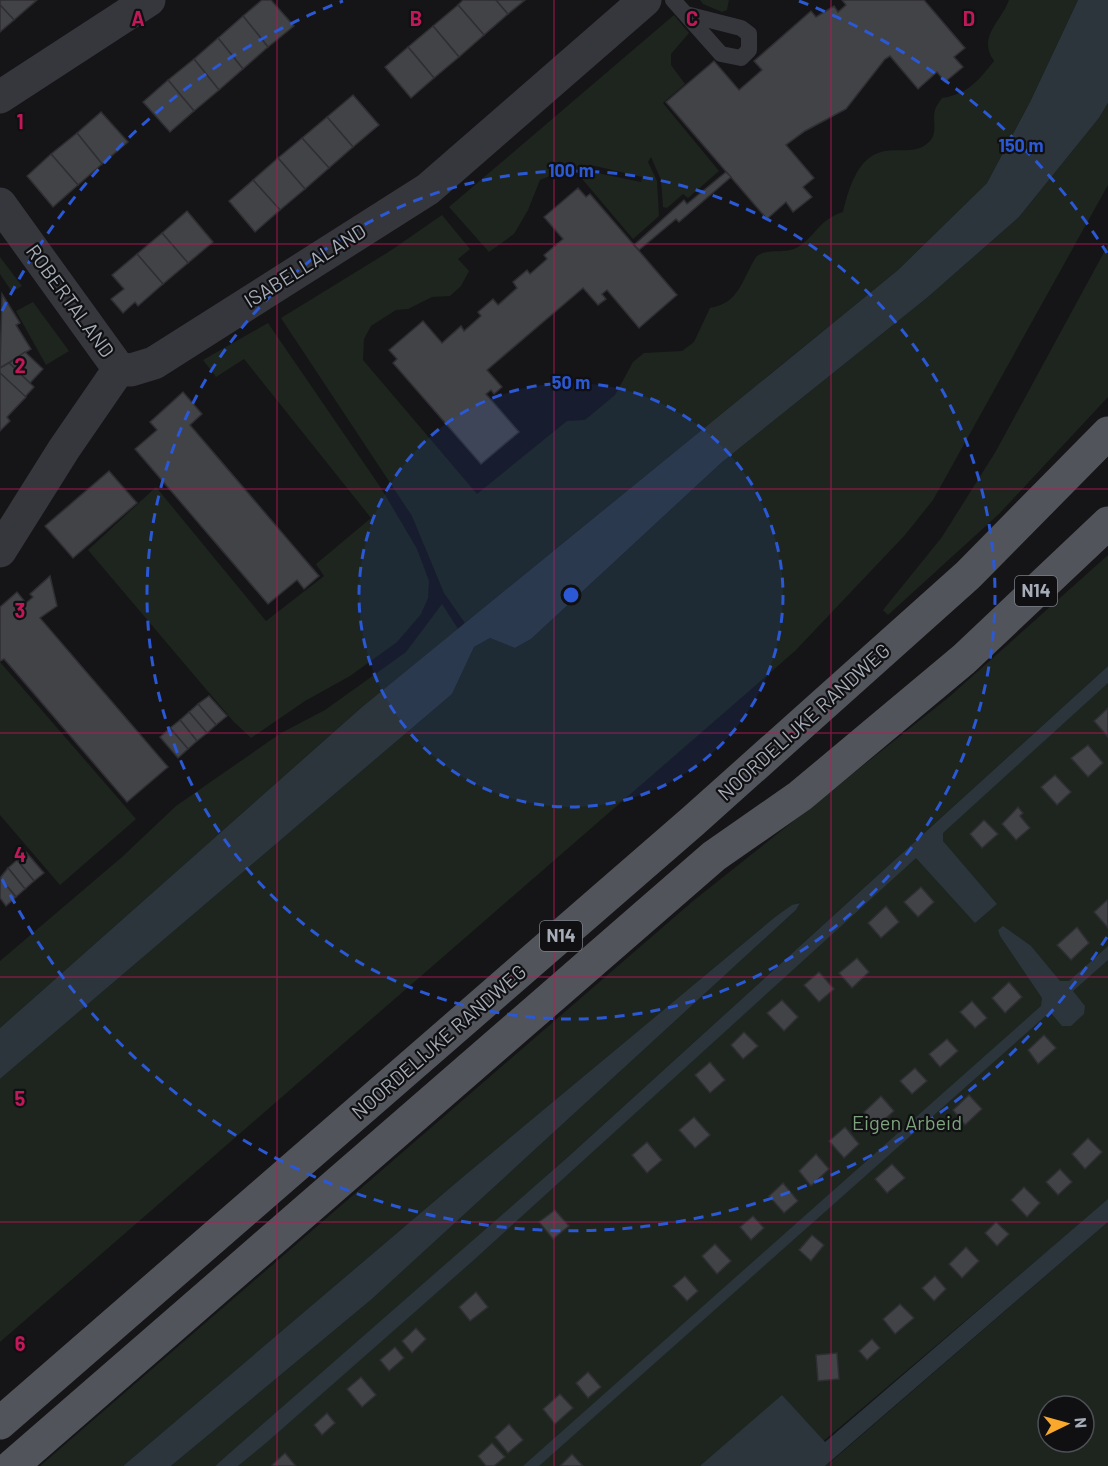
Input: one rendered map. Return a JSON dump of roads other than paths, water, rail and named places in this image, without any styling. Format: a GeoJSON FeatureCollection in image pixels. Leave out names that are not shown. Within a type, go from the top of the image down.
{"type":"FeatureCollection","features":[{"type":"Feature","properties":{"kind":"main road","name":"NOORDELIJKE RANDWEG"},"geometry":{"type":"LineString","coordinates":[[0,1423],[693,821],[968,575],[1108,433]]}},
{"type":"Feature","properties":{"kind":"main road","name":"NOORDELIJKE RANDWEG"},"geometry":{"type":"LineString","coordinates":[[12,1466],[714,855],[800,796],[964,659],[1108,523]]}},
{"type":"Feature","properties":{"kind":"street"},"geometry":{"type":"LineString","coordinates":[[0,97],[148,0]]}},
{"type":"Feature","properties":{"kind":"street","name":"ISABELLALAND"},"geometry":{"type":"LineString","coordinates":[[119,369],[131,370],[154,363],[428,189],[645,0]]}},
{"type":"Feature","properties":{"kind":"street","name":"ROBERTALAND"},"geometry":{"type":"LineString","coordinates":[[0,204],[119,369]]}},
{"type":"Feature","properties":{"kind":"street"},"geometry":{"type":"LineString","coordinates":[[0,551],[64,449],[119,369]]}},
{"type":"Feature","properties":{"kind":"lane"},"geometry":{"type":"LineString","coordinates":[[673,0],[686,14]]}},
{"type":"Feature","properties":{"kind":"park label","name":"Eigen Arbeid"},"geometry":{"type":"Point","coordinates":[907,1123]}}]}
